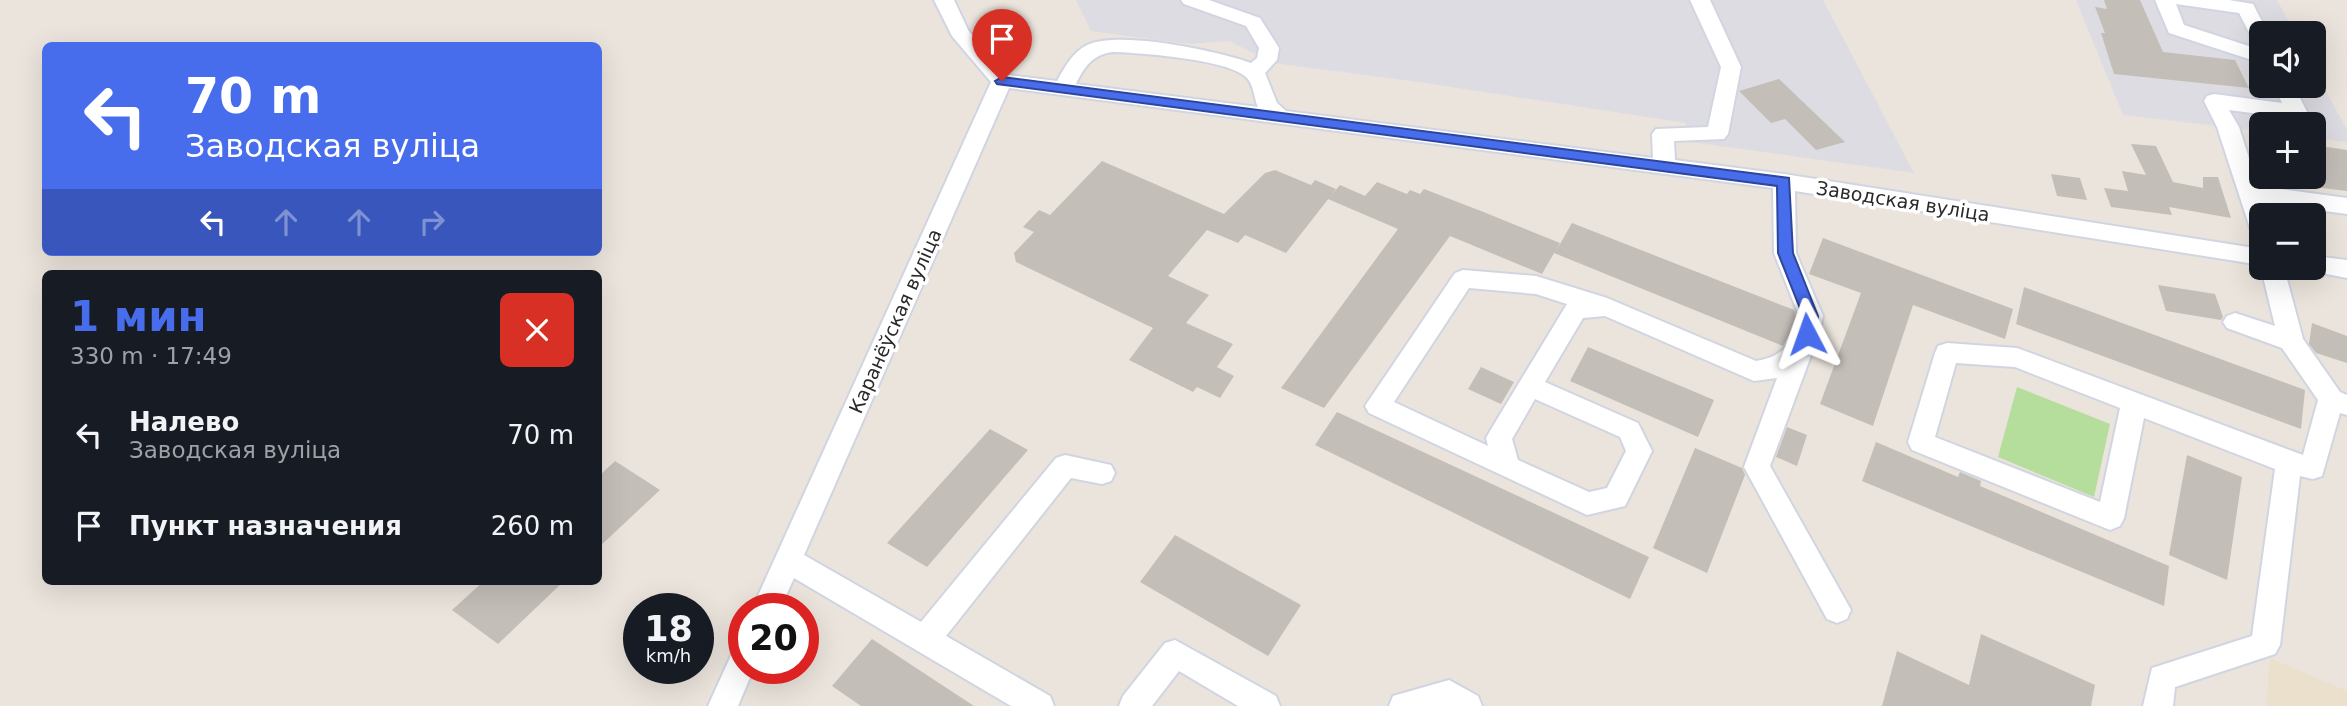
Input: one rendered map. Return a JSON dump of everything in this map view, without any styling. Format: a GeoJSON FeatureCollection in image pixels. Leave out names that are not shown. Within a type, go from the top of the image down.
{"type":"FeatureCollection","features":[{"type":"Feature","properties":{"kind":"street"},"geometry":{"type":"LineString","coordinates":[[944,0],[958,32],[1002,81]]}},
{"type":"Feature","properties":{"kind":"street"},"geometry":{"type":"LineString","coordinates":[[1191,0],[1253,22],[1269,48],[1267,60],[1253,72]]}},
{"type":"Feature","properties":{"kind":"street"},"geometry":{"type":"LineString","coordinates":[[1664,166],[1663,134],[1717,134],[1723,107],[1731,67],[1700,0]]}},
{"type":"Feature","properties":{"kind":"street"},"geometry":{"type":"LineString","coordinates":[[2165,0],[2176,29],[2249,53]]}},
{"type":"Feature","properties":{"kind":"street"},"geometry":{"type":"LineString","coordinates":[[2183,0],[2246,8],[2252,21]]}},
{"type":"Feature","properties":{"kind":"street"},"geometry":{"type":"LineString","coordinates":[[1063,89],[1074,66],[1101,47],[1119,46],[1221,59],[1253,72],[1260,81],[1267,104],[1280,117]]}},
{"type":"Feature","properties":{"kind":"street","name":"Заводская вуліца"},"geometry":{"type":"LineString","coordinates":[[1002,81],[1784,182],[2249,255]]}},
{"type":"Feature","properties":{"kind":"street","name":"Каранёўская вуліца"},"geometry":{"type":"LineString","coordinates":[[773,593],[1002,81]]}},
{"type":"Feature","properties":{"kind":"street"},"geometry":{"type":"LineString","coordinates":[[2253,203],[2228,127],[2214,101],[2297,112],[2290,98]]}},
{"type":"Feature","properties":{"kind":"street"},"geometry":{"type":"LineString","coordinates":[[1784,182],[1785,253],[1811,316],[1807,334],[1757,467],[1838,610]]}},
{"type":"Feature","properties":{"kind":"street"},"geometry":{"type":"LineString","coordinates":[[2250,193],[2347,206]]}},
{"type":"Feature","properties":{"kind":"street"},"geometry":{"type":"LineString","coordinates":[[2326,266],[2347,269]]}},
{"type":"Feature","properties":{"kind":"street"},"geometry":{"type":"LineString","coordinates":[[1530,386],[1629,430],[1639,451],[1616,498],[1587,503],[1377,406],[1463,279],[1536,285],[1607,307],[1754,371],[1777,368],[1798,353]]}},
{"type":"Feature","properties":{"kind":"street"},"geometry":{"type":"LineString","coordinates":[[2134,403],[2110,518],[1921,442],[1947,353],[2017,358],[2134,403],[2289,463],[2313,468],[2339,402],[2291,341],[2276,280]]}},
{"type":"Feature","properties":{"kind":"street"},"geometry":{"type":"LineString","coordinates":[[1507,467],[1499,438],[1576,309],[1607,307]]}},
{"type":"Feature","properties":{"kind":"street"},"geometry":{"type":"LineString","coordinates":[[2235,322],[2291,341]]}},
{"type":"Feature","properties":{"kind":"street"},"geometry":{"type":"LineString","coordinates":[[2158,706],[2162,678],[2265,645],[2289,463]]}},
{"type":"Feature","properties":{"kind":"street"},"geometry":{"type":"LineString","coordinates":[[925,640],[1065,467],[1102,473]]}},
{"type":"Feature","properties":{"kind":"street"},"geometry":{"type":"LineString","coordinates":[[788,560],[1039,706]]}},
{"type":"Feature","properties":{"kind":"street"},"geometry":{"type":"LineString","coordinates":[[1134,706],[1175,653],[1265,706]]}},
{"type":"Feature","properties":{"kind":"street"},"geometry":{"type":"LineString","coordinates":[[723,706],[733,684]]}},
{"type":"Feature","properties":{"kind":"street"},"geometry":{"type":"LineString","coordinates":[[1404,706],[1448,694],[1466,706]]}},
{"type":"Feature","properties":{"kind":"shaded area"},"geometry":{"type":"Polygon","coordinates":[[[1076,0],[1823,0],[1914,173],[1684,141],[1686,123],[1419,82],[1273,63],[1229,41],[1188,44],[1091,31],[1076,0]]]}},
{"type":"Feature","properties":{"kind":"shaded area"},"geometry":{"type":"Polygon","coordinates":[[[2076,0],[2277,0],[2288,21],[2249,21],[2249,98],[2326,98],[2326,91],[2347,130],[2347,142],[2326,139],[2326,112],[2249,112],[2249,130],[2123,115],[2076,0]]]}},
{"type":"Feature","properties":{"kind":"shaded area"},"geometry":{"type":"Polygon","coordinates":[[[2270,658],[2347,691],[2347,706],[2266,706],[2270,658]]]}},
{"type":"Feature","properties":{"kind":"green space"},"geometry":{"type":"Polygon","coordinates":[[[2017,387],[2110,424],[2094,497],[1998,457],[2017,387]]]}},
{"type":"Feature","properties":{"kind":"building"},"geometry":{"type":"Polygon","coordinates":[[[2104,0],[2140,0],[2163,52],[2235,60],[2249,88],[2114,74],[2101,33],[2105,33],[2095,7],[2107,9],[2104,0]]]}},
{"type":"Feature","properties":{"kind":"building"},"geometry":{"type":"Polygon","coordinates":[[[1779,79],[1845,142],[1816,150],[1785,119],[1771,123],[1739,91],[1779,79]]]}},
{"type":"Feature","properties":{"kind":"building"},"geometry":{"type":"Polygon","coordinates":[[[2131,144],[2156,146],[2173,182],[2203,188],[2203,177],[2218,177],[2231,218],[2169,207],[2172,215],[2111,207],[2104,188],[2128,191],[2122,171],[2146,175],[2131,144]]]}},
{"type":"Feature","properties":{"kind":"building"},"geometry":{"type":"Polygon","coordinates":[[[2326,147],[2347,150],[2347,191],[2326,188],[2326,147]]]}},
{"type":"Feature","properties":{"kind":"building"},"geometry":{"type":"Polygon","coordinates":[[[1102,161],[1224,214],[1265,173],[1275,170],[1311,185],[1315,180],[1336,189],[1286,253],[1245,235],[1238,243],[1207,230],[1168,276],[1209,295],[1186,323],[1233,344],[1217,367],[1234,376],[1220,398],[1197,387],[1193,392],[1129,360],[1153,328],[1016,262],[1014,253],[1034,232],[1023,227],[1039,210],[1050,215],[1102,161]]]}},
{"type":"Feature","properties":{"kind":"building"},"geometry":{"type":"Polygon","coordinates":[[[2051,174],[2080,178],[2087,200],[2057,196],[2051,174]]]}},
{"type":"Feature","properties":{"kind":"building"},"geometry":{"type":"Polygon","coordinates":[[[1377,182],[1407,194],[1410,190],[1420,194],[1424,189],[1560,243],[1556,251],[1572,223],[1794,310],[1796,316],[1791,332],[1783,346],[1554,253],[1542,274],[1450,236],[1324,408],[1281,388],[1398,229],[1328,199],[1340,185],[1365,196],[1377,182]]]}},
{"type":"Feature","properties":{"kind":"building"},"geometry":{"type":"Polygon","coordinates":[[[1823,238],[2013,309],[2005,339],[1913,305],[1873,426],[1820,404],[1861,293],[1809,274],[1823,238]]]}},
{"type":"Feature","properties":{"kind":"building"},"geometry":{"type":"Polygon","coordinates":[[[2158,285],[2215,294],[2223,317],[2221,320],[2166,311],[2158,285]]]}},
{"type":"Feature","properties":{"kind":"building"},"geometry":{"type":"Polygon","coordinates":[[[2024,287],[2305,390],[2301,429],[2016,324],[2024,287]]]}},
{"type":"Feature","properties":{"kind":"building"},"geometry":{"type":"Polygon","coordinates":[[[2312,323],[2347,336],[2347,363],[2316,353],[2309,344],[2312,323]]]}},
{"type":"Feature","properties":{"kind":"building"},"geometry":{"type":"Polygon","coordinates":[[[1588,347],[1714,400],[1698,437],[1570,381],[1588,347]]]}},
{"type":"Feature","properties":{"kind":"building"},"geometry":{"type":"Polygon","coordinates":[[[1481,367],[1514,382],[1501,404],[1468,389],[1481,367]]]}},
{"type":"Feature","properties":{"kind":"building"},"geometry":{"type":"Polygon","coordinates":[[[1337,412],[1649,557],[1630,599],[1315,445],[1337,412]]]}},
{"type":"Feature","properties":{"kind":"building"},"geometry":{"type":"Polygon","coordinates":[[[1787,427],[1807,435],[1797,466],[1776,457],[1787,427]]]}},
{"type":"Feature","properties":{"kind":"building"},"geometry":{"type":"Polygon","coordinates":[[[990,429],[1028,450],[927,567],[887,543],[990,429]]]}},
{"type":"Feature","properties":{"kind":"building"},"geometry":{"type":"Polygon","coordinates":[[[1876,442],[1958,477],[1960,472],[1981,481],[1980,486],[2169,566],[2164,606],[1862,481],[1876,442]]]}},
{"type":"Feature","properties":{"kind":"building"},"geometry":{"type":"Polygon","coordinates":[[[1695,448],[1742,468],[1745,475],[1707,573],[1653,548],[1695,448]]]}},
{"type":"Feature","properties":{"kind":"building"},"geometry":{"type":"Polygon","coordinates":[[[2187,455],[2242,477],[2227,580],[2169,555],[2187,455]]]}},
{"type":"Feature","properties":{"kind":"building"},"geometry":{"type":"Polygon","coordinates":[[[615,461],[660,490],[602,544],[602,473],[615,461]]]}},
{"type":"Feature","properties":{"kind":"building"},"geometry":{"type":"Polygon","coordinates":[[[1175,535],[1301,605],[1268,656],[1140,582],[1175,535]]]}},
{"type":"Feature","properties":{"kind":"building"},"geometry":{"type":"Polygon","coordinates":[[[480,585],[560,585],[498,644],[452,610],[480,585]]]}},
{"type":"Feature","properties":{"kind":"building"},"geometry":{"type":"Polygon","coordinates":[[[1981,634],[2095,685],[2091,706],[1882,706],[1897,651],[1969,685],[1981,634]]]}},
{"type":"Feature","properties":{"kind":"building"},"geometry":{"type":"Polygon","coordinates":[[[872,639],[974,706],[861,706],[832,686],[872,639]]]}},
{"type":"Feature","properties":{"kind":"route"},"geometry":{"type":"LineString","coordinates":[[1002,81],[1784,182],[1785,253],[1811,316],[1807,334]]}}]}
